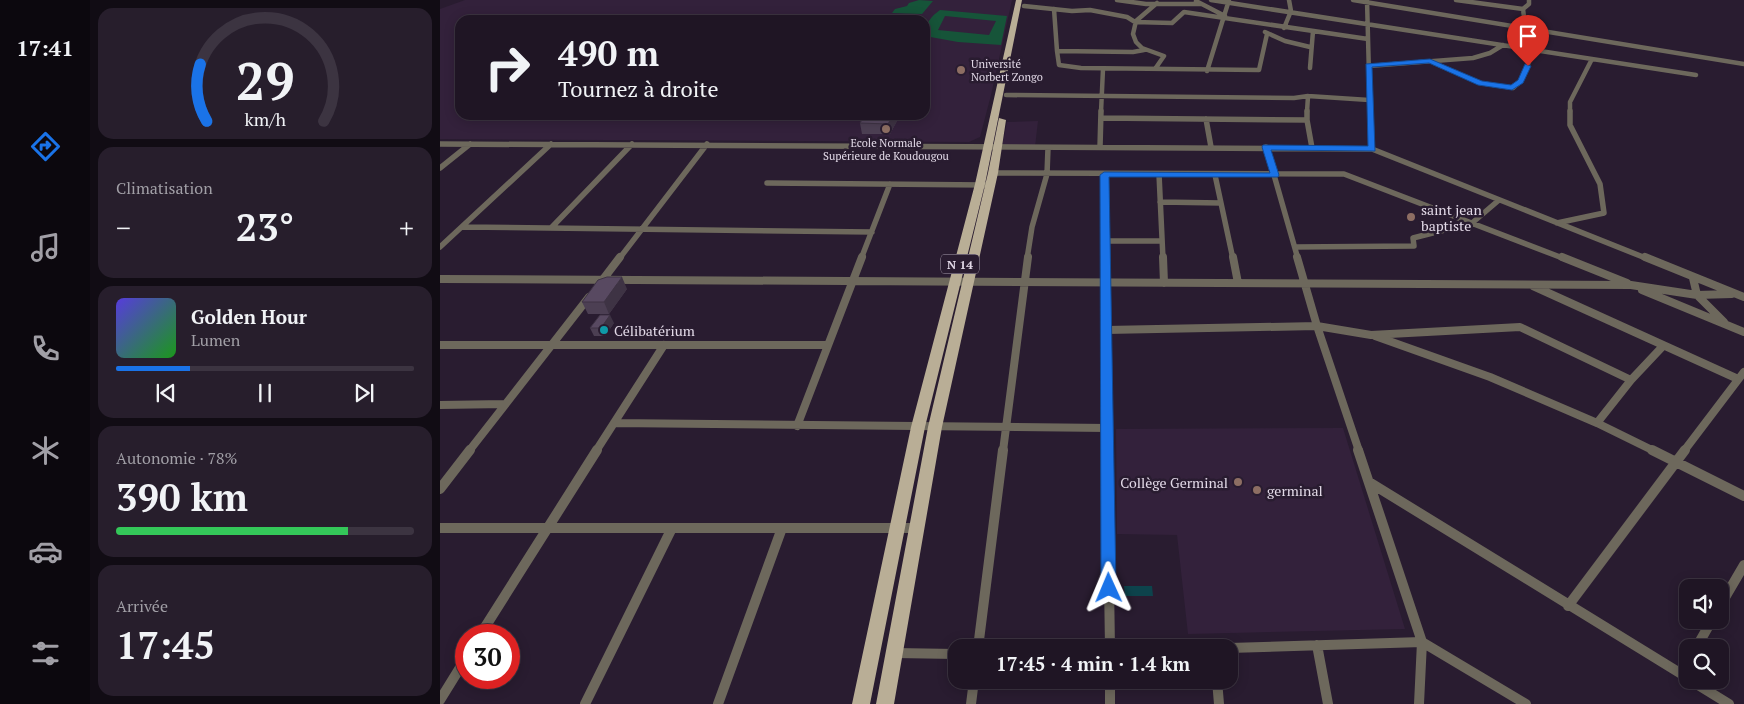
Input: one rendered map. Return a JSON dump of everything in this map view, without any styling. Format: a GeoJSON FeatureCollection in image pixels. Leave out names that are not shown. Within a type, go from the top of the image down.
{"type":"FeatureCollection","features":[{"type":"Feature","properties":{"kind":"main road","name":"N 14"},"geometry":{"type":"LineString","coordinates":[[861,704],[918,427],[955,282],[988,181],[1023,2]]}},
{"type":"Feature","properties":{"kind":"main road","name":"N 14"},"geometry":{"type":"LineString","coordinates":[[884,704],[895,653],[935,427],[968,282],[1023,2]]}},
{"type":"Feature","properties":{"kind":"street"},"geometry":{"type":"LineString","coordinates":[[1117,0],[1200,4]]}},
{"type":"Feature","properties":{"kind":"street"},"geometry":{"type":"LineString","coordinates":[[1195,0],[1225,17]]}},
{"type":"Feature","properties":{"kind":"street"},"geometry":{"type":"LineString","coordinates":[[1211,0],[1228,1],[1696,75]]}},
{"type":"Feature","properties":{"kind":"street"},"geometry":{"type":"LineString","coordinates":[[1284,28],[1291,12],[1289,0]]}},
{"type":"Feature","properties":{"kind":"street"},"geometry":{"type":"LineString","coordinates":[[1353,0],[1744,64]]}},
{"type":"Feature","properties":{"kind":"street"},"geometry":{"type":"LineString","coordinates":[[1456,0],[1523,9],[1529,4],[1529,0]]}},
{"type":"Feature","properties":{"kind":"street"},"geometry":{"type":"LineString","coordinates":[[1484,0],[1493,5]]}},
{"type":"Feature","properties":{"kind":"street"},"geometry":{"type":"LineString","coordinates":[[1207,71],[1225,17],[1228,1]]}},
{"type":"Feature","properties":{"kind":"street"},"geometry":{"type":"LineString","coordinates":[[1367,1],[1372,149]]}},
{"type":"Feature","properties":{"kind":"street"},"geometry":{"type":"LineString","coordinates":[[1023,2],[1054,9],[1090,10],[1127,18],[1135,22],[1172,24],[1184,12],[1368,39]]}},
{"type":"Feature","properties":{"kind":"street"},"geometry":{"type":"LineString","coordinates":[[1144,50],[1133,41],[1135,22],[1157,3]]}},
{"type":"Feature","properties":{"kind":"street"},"geometry":{"type":"LineString","coordinates":[[1054,9],[1059,65],[1103,69],[1259,70],[1267,34]]}},
{"type":"Feature","properties":{"kind":"street"},"geometry":{"type":"LineString","coordinates":[[1523,9],[1524,17],[1533,28]]}},
{"type":"Feature","properties":{"kind":"street"},"geometry":{"type":"LineString","coordinates":[[1255,22],[1267,34],[1310,47]]}},
{"type":"Feature","properties":{"kind":"street"},"geometry":{"type":"LineString","coordinates":[[1310,68],[1312,31]]}},
{"type":"Feature","properties":{"kind":"street"},"geometry":{"type":"LineString","coordinates":[[1369,66],[1472,58],[1490,53],[1503,45]]}},
{"type":"Feature","properties":{"kind":"street"},"geometry":{"type":"LineString","coordinates":[[1057,51],[1133,52],[1144,50],[1161,53],[1164,56],[1155,69]]}},
{"type":"Feature","properties":{"kind":"street"},"geometry":{"type":"LineString","coordinates":[[1430,61],[1480,83],[1512,88],[1521,81],[1534,50]]}},
{"type":"Feature","properties":{"kind":"street"},"geometry":{"type":"LineString","coordinates":[[1557,223],[1604,213],[1600,184],[1570,125],[1570,102],[1592,59]]}},
{"type":"Feature","properties":{"kind":"street"},"geometry":{"type":"LineString","coordinates":[[1100,147],[1103,69]]}},
{"type":"Feature","properties":{"kind":"street"},"geometry":{"type":"LineString","coordinates":[[1006,95],[1294,98],[1308,96],[1369,100]]}},
{"type":"Feature","properties":{"kind":"street"},"geometry":{"type":"LineString","coordinates":[[1308,96],[1307,120],[1312,148]]}},
{"type":"Feature","properties":{"kind":"street"},"geometry":{"type":"LineString","coordinates":[[1101,118],[1307,120]]}},
{"type":"Feature","properties":{"kind":"street"},"geometry":{"type":"LineString","coordinates":[[1206,119],[1212,147]]}},
{"type":"Feature","properties":{"kind":"street"},"geometry":{"type":"LineString","coordinates":[[440,144],[1372,149],[1693,278],[1741,295]]}},
{"type":"Feature","properties":{"kind":"street"},"geometry":{"type":"LineString","coordinates":[[440,168],[470,144]]}},
{"type":"Feature","properties":{"kind":"street"},"geometry":{"type":"LineString","coordinates":[[440,247],[552,144]]}},
{"type":"Feature","properties":{"kind":"street"},"geometry":{"type":"LineString","coordinates":[[552,228],[632,144]]}},
{"type":"Feature","properties":{"kind":"street"},"geometry":{"type":"LineString","coordinates":[[440,489],[707,144]]}},
{"type":"Feature","properties":{"kind":"street"},"geometry":{"type":"LineString","coordinates":[[1266,147],[1317,326],[1422,642],[1419,704]]}},
{"type":"Feature","properties":{"kind":"street"},"geometry":{"type":"LineString","coordinates":[[979,639],[1024,282],[1032,227],[1047,174],[1048,148]]}},
{"type":"Feature","properties":{"kind":"street"},"geometry":{"type":"LineString","coordinates":[[767,183],[890,184],[988,181],[1047,174],[1344,174],[1631,285],[1744,332]]}},
{"type":"Feature","properties":{"kind":"street"},"geometry":{"type":"LineString","coordinates":[[1158,174],[1164,283]]}},
{"type":"Feature","properties":{"kind":"street"},"geometry":{"type":"LineString","coordinates":[[1104,175],[1110,639]]}},
{"type":"Feature","properties":{"kind":"street"},"geometry":{"type":"LineString","coordinates":[[1215,175],[1238,283]]}},
{"type":"Feature","properties":{"kind":"street"},"geometry":{"type":"LineString","coordinates":[[797,426],[890,184]]}},
{"type":"Feature","properties":{"kind":"street"},"geometry":{"type":"LineString","coordinates":[[1295,247],[1414,246],[1413,238],[1472,223],[1499,200]]}},
{"type":"Feature","properties":{"kind":"street"},"geometry":{"type":"LineString","coordinates":[[1160,202],[1221,203]]}},
{"type":"Feature","properties":{"kind":"street"},"geometry":{"type":"LineString","coordinates":[[462,227],[872,232]]}},
{"type":"Feature","properties":{"kind":"street"},"geometry":{"type":"LineString","coordinates":[[1105,241],[1161,241]]}},
{"type":"Feature","properties":{"kind":"street"},"geometry":{"type":"LineString","coordinates":[[1693,278],[1697,295],[1727,325]]}},
{"type":"Feature","properties":{"kind":"street"},"geometry":{"type":"LineString","coordinates":[[440,279],[1631,285],[1697,295],[1741,295]]}},
{"type":"Feature","properties":{"kind":"street"},"geometry":{"type":"LineString","coordinates":[[1529,284],[1664,346],[1741,376],[1568,606]]}},
{"type":"Feature","properties":{"kind":"street"},"geometry":{"type":"LineString","coordinates":[[1106,330],[1317,326],[1371,334],[1520,327],[1631,380]]}},
{"type":"Feature","properties":{"kind":"street"},"geometry":{"type":"LineString","coordinates":[[1371,334],[1490,377],[1597,423],[1744,496]]}},
{"type":"Feature","properties":{"kind":"street"},"geometry":{"type":"LineString","coordinates":[[442,347],[551,345],[828,346]]}},
{"type":"Feature","properties":{"kind":"street"},"geometry":{"type":"LineString","coordinates":[[487,624],[664,345]]}},
{"type":"Feature","properties":{"kind":"street"},"geometry":{"type":"LineString","coordinates":[[1597,423],[1631,380],[1664,346]]}},
{"type":"Feature","properties":{"kind":"street"},"geometry":{"type":"LineString","coordinates":[[440,405],[505,404]]}},
{"type":"Feature","properties":{"kind":"street"},"geometry":{"type":"LineString","coordinates":[[614,423],[1107,428]]}},
{"type":"Feature","properties":{"kind":"street"},"geometry":{"type":"LineString","coordinates":[[1369,482],[1679,673]]}},
{"type":"Feature","properties":{"kind":"street"},"geometry":{"type":"LineString","coordinates":[[440,528],[917,528]]}},
{"type":"Feature","properties":{"kind":"street"},"geometry":{"type":"LineString","coordinates":[[585,704],[672,528]]}},
{"type":"Feature","properties":{"kind":"street"},"geometry":{"type":"LineString","coordinates":[[718,704],[782,528]]}},
{"type":"Feature","properties":{"kind":"street"},"geometry":{"type":"LineString","coordinates":[[1729,591],[1744,565]]}},
{"type":"Feature","properties":{"kind":"street"},"geometry":{"type":"LineString","coordinates":[[1238,648],[1422,642],[1526,704]]}},
{"type":"Feature","properties":{"kind":"street"},"geometry":{"type":"LineString","coordinates":[[1317,645],[1328,704]]}},
{"type":"Feature","properties":{"kind":"street"},"geometry":{"type":"LineString","coordinates":[[895,653],[948,654]]}},
{"type":"Feature","properties":{"kind":"street"},"geometry":{"type":"LineString","coordinates":[[440,700],[455,676]]}},
{"type":"Feature","properties":{"kind":"street"},"geometry":{"type":"LineString","coordinates":[[971,704],[973,689]]}},
{"type":"Feature","properties":{"kind":"street"},"geometry":{"type":"LineString","coordinates":[[1110,689],[1110,704]]}},
{"type":"Feature","properties":{"kind":"street"},"geometry":{"type":"LineString","coordinates":[[1218,689],[1219,704]]}},
{"type":"Feature","properties":{"kind":"street"},"geometry":{"type":"LineString","coordinates":[[1705,689],[1729,704]]}},
{"type":"Feature","properties":{"kind":"shaded area","name":"Université Norbert Zongo"},"geometry":{"type":"Polygon","coordinates":[[[465,0],[1012,0],[980,137],[969,142],[440,139],[440,9],[465,0]]]}},
{"type":"Feature","properties":{"kind":"shaded area"},"geometry":{"type":"Polygon","coordinates":[[[1038,121],[1035,147],[1002,146],[1007,122],[1038,121]]]}},
{"type":"Feature","properties":{"kind":"shaded area","name":"Collège Germinal"},"geometry":{"type":"Polygon","coordinates":[[[1343,428],[1405,629],[1188,634],[1177,535],[1117,534],[1116,429],[1343,428]]]}},
{"type":"Feature","properties":{"kind":"shaded area"},"geometry":{"type":"Polygon","coordinates":[[[1124,586],[1152,586],[1153,596],[1125,596],[1124,586]]]}},
{"type":"Feature","properties":{"kind":"green space"},"geometry":{"type":"Polygon","coordinates":[[[919,0],[933,1],[922,14],[892,13],[895,9],[919,0]]]}},
{"type":"Feature","properties":{"kind":"green space"},"geometry":{"type":"Polygon","coordinates":[[[940,10],[1007,16],[1001,45],[958,42],[930,37],[931,18],[940,10]],[[945,16],[938,30],[989,35],[996,21],[945,16]]]}},
{"type":"Feature","properties":{"kind":"building"},"geometry":{"type":"Polygon","coordinates":[[[862,120],[890,120],[888,124],[860,123],[862,120]]]}},
{"type":"Feature","properties":{"kind":"building"},"geometry":{"type":"Polygon","coordinates":[[[607,277],[622,277],[604,302],[582,302],[598,280],[607,277]]]}},
{"type":"Feature","properties":{"kind":"building"},"geometry":{"type":"Polygon","coordinates":[[[600,315],[610,315],[601,328],[590,328],[600,315]]]}},
{"type":"Feature","properties":{"kind":"place","name":"Université Norbert Zongo"},"geometry":{"type":"Point","coordinates":[961,70]}},
{"type":"Feature","properties":{"kind":"place","name":"Ecole Normale Supérieure de Koudougou"},"geometry":{"type":"Point","coordinates":[886,129]}},
{"type":"Feature","properties":{"kind":"place","name":"saint jean baptiste"},"geometry":{"type":"Point","coordinates":[1411,217]}},
{"type":"Feature","properties":{"kind":"place","name":"Célibatérium"},"geometry":{"type":"Point","coordinates":[604,330]}},
{"type":"Feature","properties":{"kind":"place","name":"Collège Germinal"},"geometry":{"type":"Point","coordinates":[1238,482]}},
{"type":"Feature","properties":{"kind":"place","name":"germinal"},"geometry":{"type":"Point","coordinates":[1257,490]}},
{"type":"Feature","properties":{"kind":"route"},"geometry":{"type":"LineString","coordinates":[[1109,588],[1104,175],[1275,175],[1266,147],[1372,149],[1369,66],[1430,61],[1480,83],[1512,88],[1521,81],[1528,66]]}}]}
